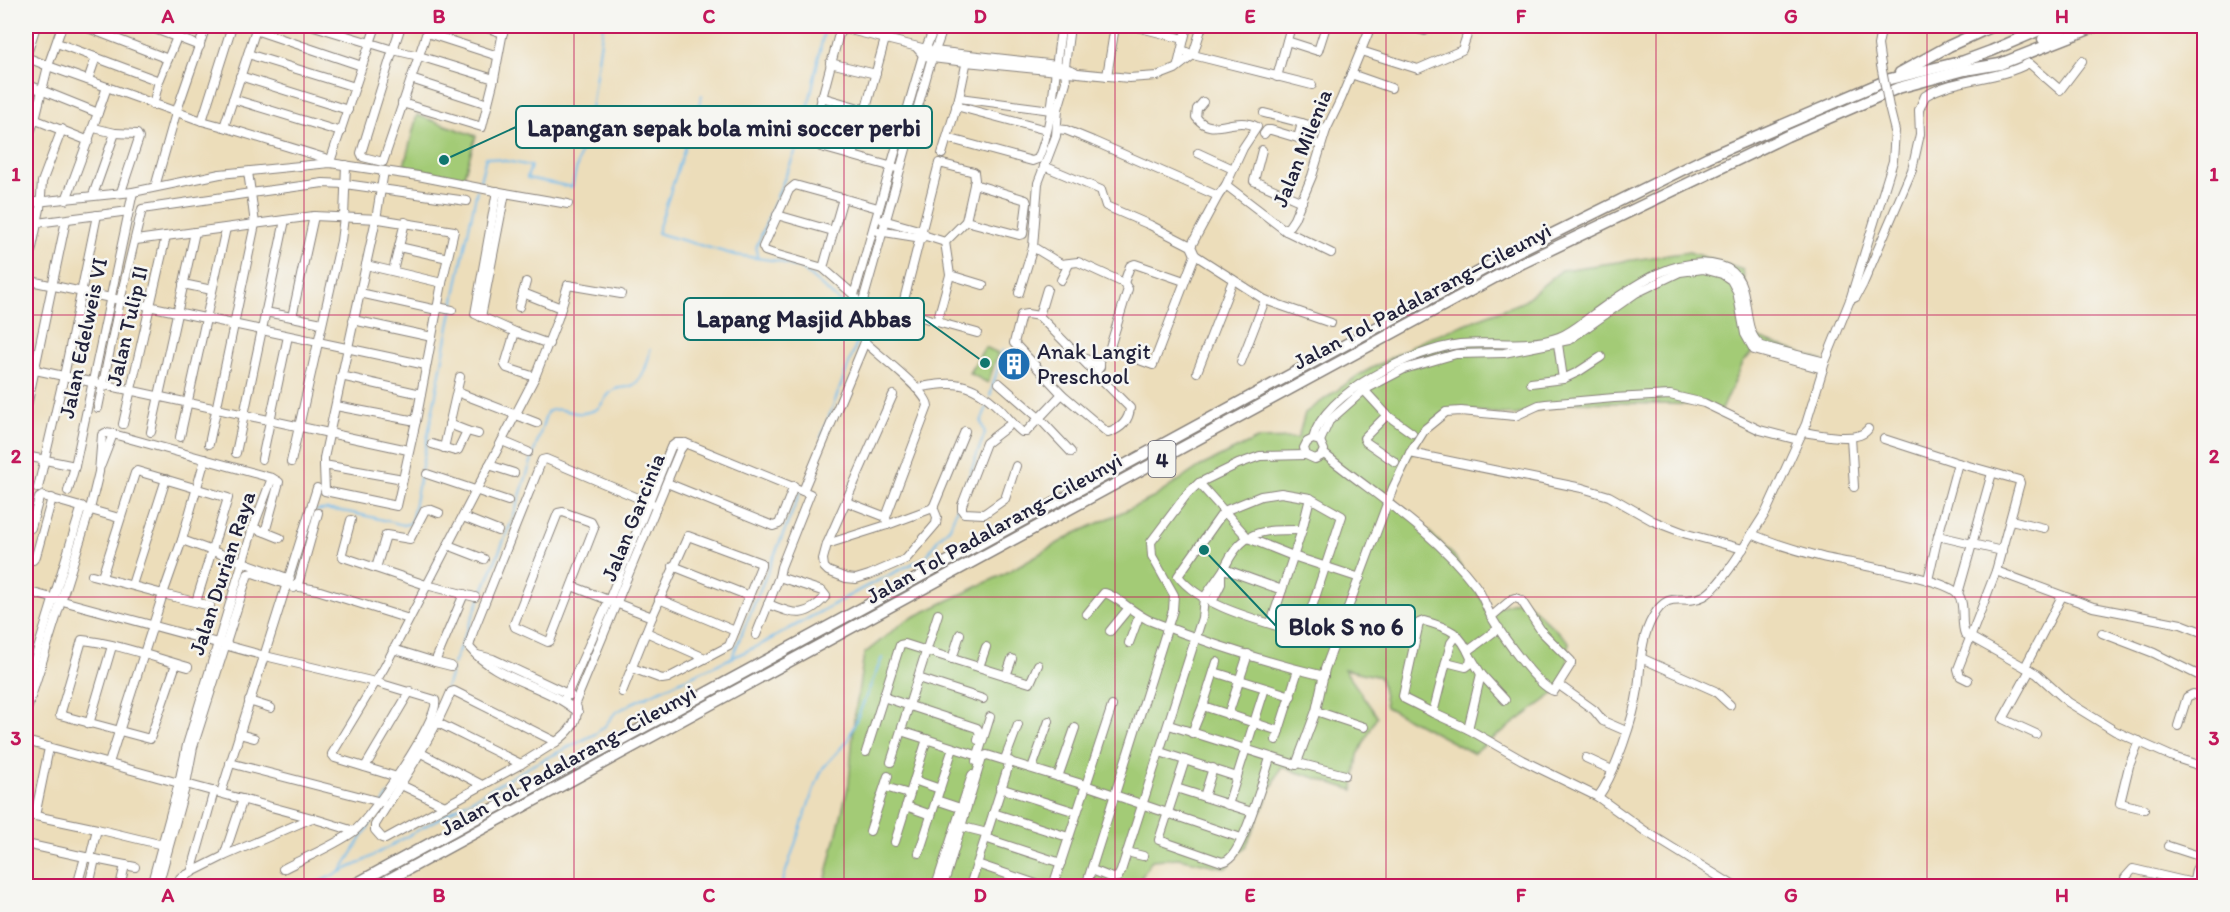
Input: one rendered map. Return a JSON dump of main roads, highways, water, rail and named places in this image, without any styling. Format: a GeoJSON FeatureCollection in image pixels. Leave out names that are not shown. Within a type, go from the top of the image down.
{"type":"FeatureCollection","features":[{"type":"Feature","properties":{"kind":"highway"},"geometry":{"type":"LineString","coordinates":[[1890,79],[1926,58],[1993,26]]}},
{"type":"Feature","properties":{"kind":"highway","name":"4"},"geometry":{"type":"LineString","coordinates":[[1890,79],[1964,61],[2049,26]]}},
{"type":"Feature","properties":{"kind":"highway","name":"4"},"geometry":{"type":"LineString","coordinates":[[1965,70],[2036,43],[2069,26]]}},
{"type":"Feature","properties":{"kind":"highway"},"geometry":{"type":"LineString","coordinates":[[1965,70],[2000,64],[2097,26]]}},
{"type":"Feature","properties":{"kind":"highway","name":"Jalan Tol Padalarang–Cileunyi"},"geometry":{"type":"LineString","coordinates":[[377,886],[1512,268],[1787,136],[1899,88],[1965,70]]}},
{"type":"Feature","properties":{"kind":"highway","name":"Jalan Tol Padalarang–Cileunyi"},"geometry":{"type":"LineString","coordinates":[[352,886],[1510,255],[1708,157],[1890,79]]}},
{"type":"Feature","properties":{"kind":"waterway"},"geometry":{"type":"LineString","coordinates":[[479,185],[486,157],[531,166],[527,178],[572,187],[591,109],[603,26]]}},
{"type":"Feature","properties":{"kind":"waterway"},"geometry":{"type":"LineString","coordinates":[[757,257],[756,248],[803,133],[825,26]]}},
{"type":"Feature","properties":{"kind":"waterway"},"geometry":{"type":"LineString","coordinates":[[883,26],[891,29],[892,26]]}},
{"type":"Feature","properties":{"kind":"waterway"},"geometry":{"type":"LineString","coordinates":[[702,95],[657,233],[735,255],[778,261],[803,270],[855,315],[859,337],[821,438]]}},
{"type":"Feature","properties":{"kind":"waterway"},"geometry":{"type":"LineString","coordinates":[[316,511],[333,510],[404,525],[411,523],[477,190]]}},
{"type":"Feature","properties":{"kind":"waterway"},"geometry":{"type":"LineString","coordinates":[[990,396],[1003,349]]}},
{"type":"Feature","properties":{"kind":"waterway"},"geometry":{"type":"LineString","coordinates":[[453,664],[513,518],[547,412],[556,409],[578,413],[595,410],[613,390],[628,387],[637,382],[644,372],[650,350]]}},
{"type":"Feature","properties":{"kind":"waterway"},"geometry":{"type":"LineString","coordinates":[[310,886],[362,862],[531,766],[595,734],[615,713],[632,703],[760,645],[865,587],[926,557],[938,539],[950,527],[985,433],[981,422],[989,401]]}},
{"type":"Feature","properties":{"kind":"waterway"},"geometry":{"type":"LineString","coordinates":[[733,655],[801,491]]}},
{"type":"Feature","properties":{"kind":"waterway"},"geometry":{"type":"LineString","coordinates":[[294,582],[299,568]]}},
{"type":"Feature","properties":{"kind":"waterway"},"geometry":{"type":"LineString","coordinates":[[230,615],[238,595]]}},
{"type":"Feature","properties":{"kind":"waterway"},"geometry":{"type":"LineString","coordinates":[[781,886],[823,768],[848,740],[882,658]]}},
{"type":"Feature","properties":{"kind":"waterway"},"geometry":{"type":"LineString","coordinates":[[439,710],[452,669]]}},
{"type":"Feature","properties":{"kind":"waterway"},"geometry":{"type":"LineString","coordinates":[[341,871],[389,794]]}},
{"type":"Feature","properties":{"kind":"place","name":"Lapangan sepak bola mini soccer perbi"},"geometry":{"type":"Point","coordinates":[444,160]}},
{"type":"Feature","properties":{"kind":"place","name":"Lapang Masjid Abbas"},"geometry":{"type":"Point","coordinates":[985,363]}},
{"type":"Feature","properties":{"kind":"place","name":"Anak Langit Preschool"},"geometry":{"type":"Point","coordinates":[1014,364]}},
{"type":"Feature","properties":{"kind":"place","name":"Blok S no 6"},"geometry":{"type":"Point","coordinates":[1204,550]}}]}
